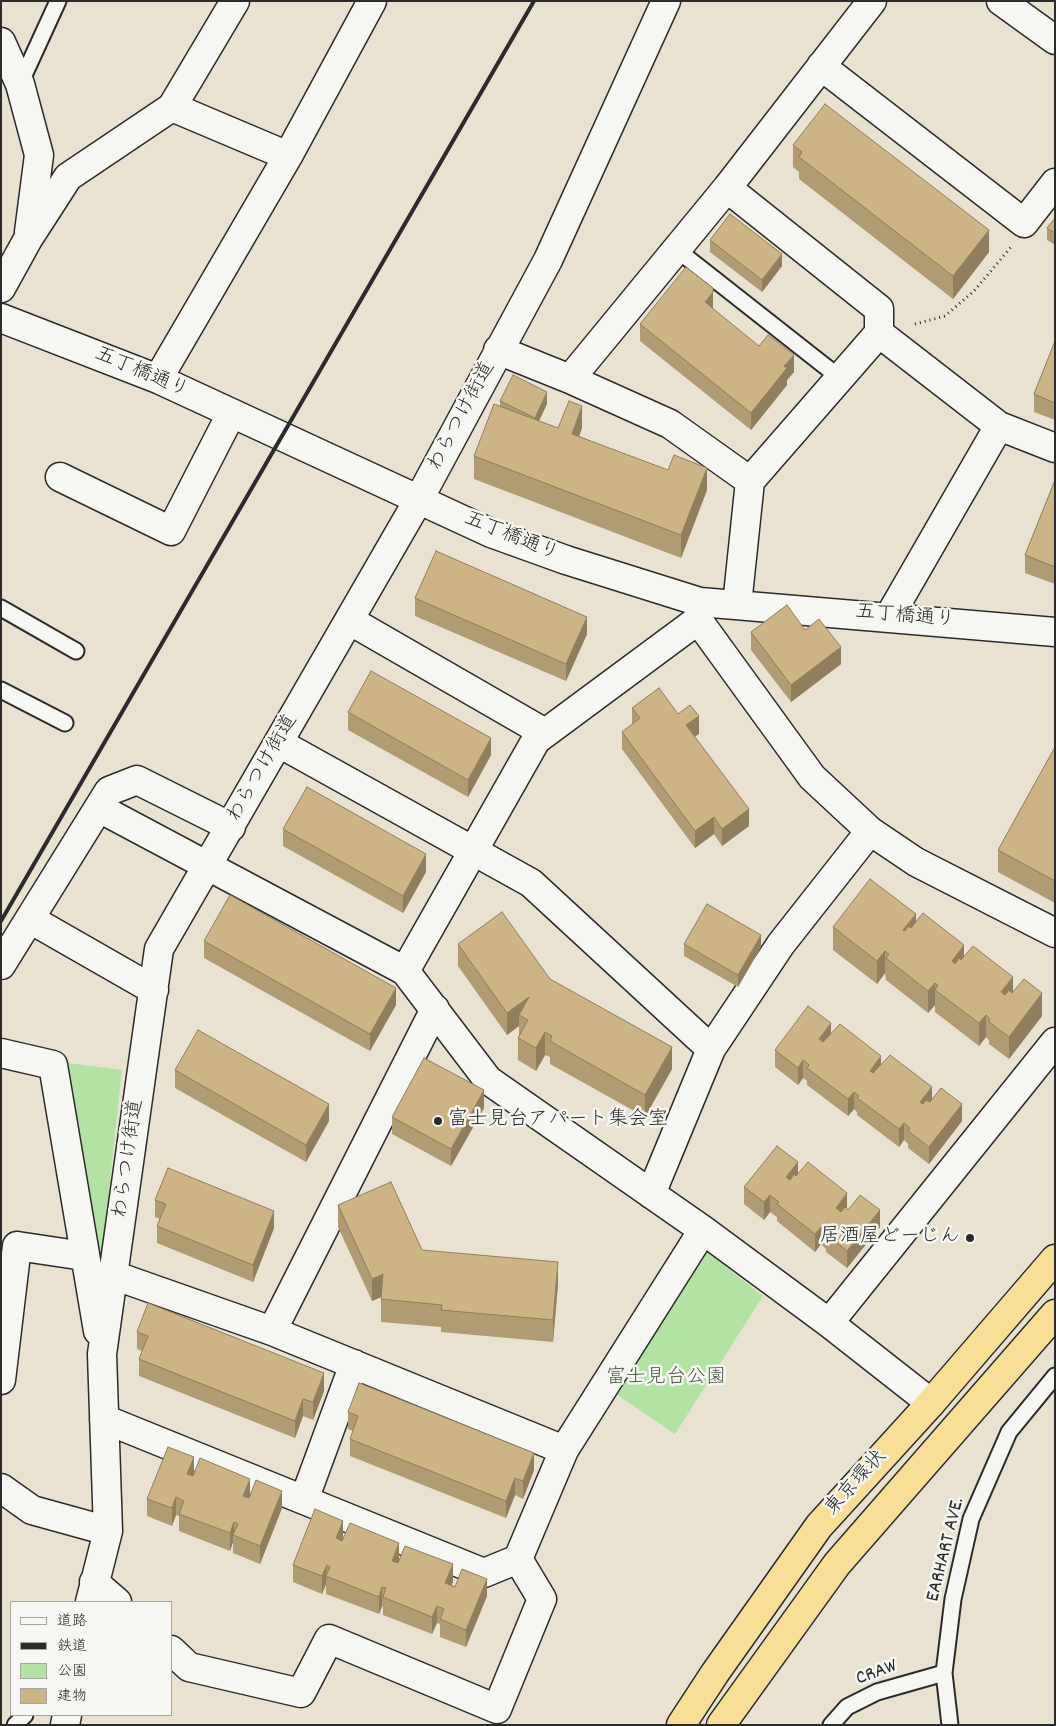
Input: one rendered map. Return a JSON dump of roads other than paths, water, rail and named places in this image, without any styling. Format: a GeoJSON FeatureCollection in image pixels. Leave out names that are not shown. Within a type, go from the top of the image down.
{"type":"FeatureCollection","features":[{"type":"Feature","properties":{"kind":"highway","name":"東京環状"},"geometry":{"type":"LineString","coordinates":[[681,1725],[715,1673],[819,1526],[931,1403],[1055,1260]]}},
{"type":"Feature","properties":{"kind":"highway","name":"東京環状"},"geometry":{"type":"LineString","coordinates":[[721,1725],[837,1564],[1055,1314]]}},
{"type":"Feature","properties":{"kind":"street"},"geometry":{"type":"LineString","coordinates":[[1,288],[28,239],[68,177],[172,107],[234,1]]}},
{"type":"Feature","properties":{"kind":"street"},"geometry":{"type":"LineString","coordinates":[[158,379],[288,156],[372,1]]}},
{"type":"Feature","properties":{"kind":"street","name":"わらつけ街道"},"geometry":{"type":"LineString","coordinates":[[91,1592],[108,1531],[102,1354],[159,949],[419,499],[548,260],[666,1]]}},
{"type":"Feature","properties":{"kind":"street"},"geometry":{"type":"LineString","coordinates":[[570,379],[726,188],[872,1]]}},
{"type":"Feature","properties":{"kind":"street"},"geometry":{"type":"LineString","coordinates":[[1001,1],[1055,40]]}},
{"type":"Feature","properties":{"kind":"street"},"geometry":{"type":"LineString","coordinates":[[1,42],[20,84],[39,155],[28,239]]}},
{"type":"Feature","properties":{"kind":"street"},"geometry":{"type":"LineString","coordinates":[[821,66],[1024,223],[1055,184]]}},
{"type":"Feature","properties":{"kind":"street"},"geometry":{"type":"LineString","coordinates":[[172,107],[288,156]]}},
{"type":"Feature","properties":{"kind":"street"},"geometry":{"type":"LineString","coordinates":[[726,188],[879,309],[879,333],[750,481],[737,605]]}},
{"type":"Feature","properties":{"kind":"street","name":"五丁橋通り"},"geometry":{"type":"LineString","coordinates":[[1,318],[158,379],[491,533],[699,611],[737,605],[1055,632]]}},
{"type":"Feature","properties":{"kind":"street"},"geometry":{"type":"LineString","coordinates":[[879,333],[999,426],[1055,448]]}},
{"type":"Feature","properties":{"kind":"street"},"geometry":{"type":"LineString","coordinates":[[498,350],[570,379],[670,424],[750,481]]}},
{"type":"Feature","properties":{"kind":"street"},"geometry":{"type":"LineString","coordinates":[[60,477],[171,531],[232,414]]}},
{"type":"Feature","properties":{"kind":"street"},"geometry":{"type":"LineString","coordinates":[[889,617],[999,426]]}},
{"type":"Feature","properties":{"kind":"street"},"geometry":{"type":"LineString","coordinates":[[405,971],[536,740],[699,611],[812,777],[870,831],[916,862],[1055,933]]}},
{"type":"Feature","properties":{"kind":"street"},"geometry":{"type":"LineString","coordinates":[[350,620],[545,733]]}},
{"type":"Feature","properties":{"kind":"street"},"geometry":{"type":"LineString","coordinates":[[279,742],[531,883],[712,1049]]}},
{"type":"Feature","properties":{"kind":"street"},"geometry":{"type":"LineString","coordinates":[[1,965],[109,791],[137,780],[231,827]]}},
{"type":"Feature","properties":{"kind":"street"},"geometry":{"type":"LineString","coordinates":[[99,808],[405,971],[488,1080],[703,1230],[931,1403]]}},
{"type":"Feature","properties":{"kind":"street"},"geometry":{"type":"LineString","coordinates":[[651,1194],[712,1049],[781,944],[870,831]]}},
{"type":"Feature","properties":{"kind":"street"},"geometry":{"type":"LineString","coordinates":[[30,919],[154,990]]}},
{"type":"Feature","properties":{"kind":"street"},"geometry":{"type":"LineString","coordinates":[[272,1331],[435,1010]]}},
{"type":"Feature","properties":{"kind":"street"},"geometry":{"type":"LineString","coordinates":[[828,1323],[1055,1042]]}},
{"type":"Feature","properties":{"kind":"street"},"geometry":{"type":"LineString","coordinates":[[1,1053],[53,1064],[102,1354]]}},
{"type":"Feature","properties":{"kind":"street"},"geometry":{"type":"LineString","coordinates":[[104,1419],[484,1573],[518,1558],[564,1450],[703,1230]]}},
{"type":"Feature","properties":{"kind":"street"},"geometry":{"type":"LineString","coordinates":[[1,1380],[17,1246],[84,1256]]}},
{"type":"Feature","properties":{"kind":"street"},"geometry":{"type":"LineString","coordinates":[[113,1275],[272,1331],[564,1450]]}},
{"type":"Feature","properties":{"kind":"street"},"geometry":{"type":"LineString","coordinates":[[304,1500],[354,1364]]}},
{"type":"Feature","properties":{"kind":"street"},"geometry":{"type":"LineString","coordinates":[[1,1488],[32,1510],[108,1531]]}},
{"type":"Feature","properties":{"kind":"street"},"geometry":{"type":"LineString","coordinates":[[172,1651],[189,1666],[301,1693],[329,1639],[497,1709],[542,1599],[518,1558]]}},
{"type":"Feature","properties":{"kind":"street"},"geometry":{"type":"LineString","coordinates":[[91,1592],[114,1601]]}},
{"type":"Feature","properties":{"kind":"lane"},"geometry":{"type":"LineString","coordinates":[[20,84],[58,1]]}},
{"type":"Feature","properties":{"kind":"lane"},"geometry":{"type":"LineString","coordinates":[[676,249],[840,378]]}},
{"type":"Feature","properties":{"kind":"lane"},"geometry":{"type":"LineString","coordinates":[[1,608],[76,651]]}},
{"type":"Feature","properties":{"kind":"lane"},"geometry":{"type":"LineString","coordinates":[[1,690],[65,723]]}},
{"type":"Feature","properties":{"kind":"lane","name":"EARHART AVE."},"geometry":{"type":"LineString","coordinates":[[950,1725],[944,1673],[953,1599],[971,1519],[1008,1432],[1055,1376]]}},
{"type":"Feature","properties":{"kind":"lane","name":"CRAW"},"geometry":{"type":"LineString","coordinates":[[831,1725],[846,1707],[877,1692],[944,1673]]}},
{"type":"Feature","properties":{"kind":"lane"},"geometry":{"type":"LineString","coordinates":[[15,1725],[24,1716]]}},
{"type":"Feature","properties":{"kind":"railway"},"geometry":{"type":"LineString","coordinates":[[1,921],[534,1]]}},
{"type":"Feature","properties":{"kind":"place","name":"富士見台アパート集会室"},"geometry":{"type":"Point","coordinates":[438,1121]}},
{"type":"Feature","properties":{"kind":"place","name":"居酒屋どーじん"},"geometry":{"type":"Point","coordinates":[970,1238]}},
{"type":"Feature","properties":{"kind":"park label","name":"富士見台公園"},"geometry":{"type":"Point","coordinates":[666,1379]}}]}
